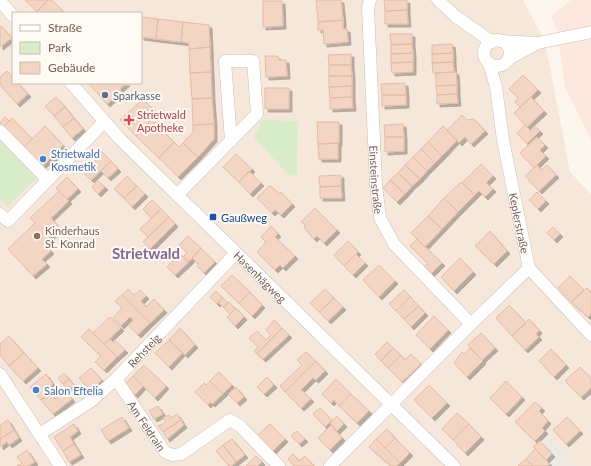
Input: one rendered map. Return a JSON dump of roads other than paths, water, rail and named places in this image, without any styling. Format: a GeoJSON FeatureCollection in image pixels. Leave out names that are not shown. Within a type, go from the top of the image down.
{"type":"FeatureCollection","features":[{"type":"Feature","properties":{"kind":"street","name":"Einsteinstraße"},"geometry":{"type":"LineString","coordinates":[[370,0],[368,8],[372,104],[376,185],[380,218],[394,244],[471,324]]}},
{"type":"Feature","properties":{"kind":"street"},"geometry":{"type":"LineString","coordinates":[[438,0],[455,16],[492,44],[509,48],[499,63]]}},
{"type":"Feature","properties":{"kind":"street"},"geometry":{"type":"LineString","coordinates":[[0,2],[12,15]]}},
{"type":"Feature","properties":{"kind":"street"},"geometry":{"type":"LineString","coordinates":[[492,44],[538,43],[591,32]]}},
{"type":"Feature","properties":{"kind":"street"},"geometry":{"type":"LineString","coordinates":[[499,63],[538,43]]}},
{"type":"Feature","properties":{"kind":"street"},"geometry":{"type":"LineString","coordinates":[[492,44],[485,57],[499,63]]}},
{"type":"Feature","properties":{"kind":"street"},"geometry":{"type":"LineString","coordinates":[[177,195],[231,141],[257,114],[253,61],[225,61],[231,141]]}},
{"type":"Feature","properties":{"kind":"street","name":"Keplerstraße"},"geometry":{"type":"LineString","coordinates":[[499,63],[496,87],[503,140],[529,268],[591,335]]}},
{"type":"Feature","properties":{"kind":"street","name":"Hasenhägweg"},"geometry":{"type":"LineString","coordinates":[[72,84],[104,122],[177,195],[454,466]]}},
{"type":"Feature","properties":{"kind":"street"},"geometry":{"type":"LineString","coordinates":[[0,214],[8,221],[104,122]]}},
{"type":"Feature","properties":{"kind":"street"},"geometry":{"type":"LineString","coordinates":[[0,131],[48,180]]}},
{"type":"Feature","properties":{"kind":"street","name":"Rehsteig"},"geometry":{"type":"LineString","coordinates":[[40,434],[91,401],[116,379],[236,252]]}},
{"type":"Feature","properties":{"kind":"street"},"geometry":{"type":"LineString","coordinates":[[330,466],[471,324],[529,268]]}},
{"type":"Feature","properties":{"kind":"street"},"geometry":{"type":"LineString","coordinates":[[0,374],[60,466]]}},
{"type":"Feature","properties":{"kind":"street","name":"Am Feldrain"},"geometry":{"type":"LineString","coordinates":[[116,379],[166,452],[172,455],[181,454],[230,420],[240,426],[279,466]]}},
{"type":"Feature","properties":{"kind":"place","name":"Sparkasse"},"geometry":{"type":"Point","coordinates":[105,95]}},
{"type":"Feature","properties":{"kind":"place","name":"Strietwald Apotheke"},"geometry":{"type":"Point","coordinates":[129,120]}},
{"type":"Feature","properties":{"kind":"place","name":"Strietwald Kosmetik"},"geometry":{"type":"Point","coordinates":[43,159]}},
{"type":"Feature","properties":{"kind":"place","name":"Gaußweg"},"geometry":{"type":"Point","coordinates":[213,217]}},
{"type":"Feature","properties":{"kind":"place","name":"Kinderhaus St. Konrad"},"geometry":{"type":"Point","coordinates":[37,236]}},
{"type":"Feature","properties":{"kind":"place","name":"Salon Eftelia"},"geometry":{"type":"Point","coordinates":[36,390]}},
{"type":"Feature","properties":{"kind":"district","name":"Strietwald"},"geometry":{"type":"Point","coordinates":[146,253]}}]}
